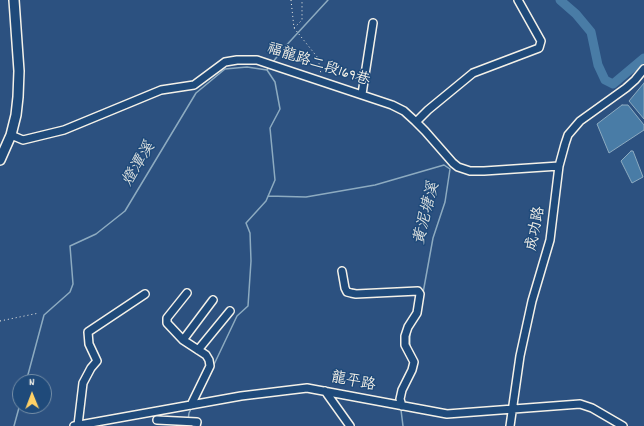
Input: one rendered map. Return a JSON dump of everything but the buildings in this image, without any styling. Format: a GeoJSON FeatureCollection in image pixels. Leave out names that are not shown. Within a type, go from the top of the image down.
{"type":"FeatureCollection","features":[{"type":"Feature","properties":{"kind":"main road"},"geometry":{"type":"LineString","coordinates":[[0,160],[11,135],[16,115],[19,71],[14,0]]}},
{"type":"Feature","properties":{"kind":"street"},"geometry":{"type":"LineString","coordinates":[[416,122],[428,110],[473,73],[539,48],[541,45],[541,40],[518,0]]}},
{"type":"Feature","properties":{"kind":"street"},"geometry":{"type":"LineString","coordinates":[[362,94],[373,23]]}},
{"type":"Feature","properties":{"kind":"street","name":"福龍路二段169巷"},"geometry":{"type":"LineString","coordinates":[[11,135],[23,140],[64,130],[161,90],[194,85],[225,62],[237,60],[257,60],[392,105],[404,112],[416,122],[458,167],[470,171],[484,171],[559,166]]}},
{"type":"Feature","properties":{"kind":"street","name":"成功路"},"geometry":{"type":"LineString","coordinates":[[510,426],[520,356],[532,301],[550,240],[559,166],[568,135],[573,127],[634,81],[644,69]]}},
{"type":"Feature","properties":{"kind":"street"},"geometry":{"type":"LineString","coordinates":[[342,271],[347,292],[356,294],[418,291],[420,294],[417,313],[408,327],[405,336],[405,345],[414,362],[401,395],[400,399],[402,406]]}},
{"type":"Feature","properties":{"kind":"street"},"geometry":{"type":"LineString","coordinates":[[187,293],[167,318],[168,323],[183,340],[206,355],[209,360],[210,366],[191,405]]}},
{"type":"Feature","properties":{"kind":"street"},"geometry":{"type":"LineString","coordinates":[[76,426],[83,383],[97,360],[89,344],[88,332],[144,294]]}},
{"type":"Feature","properties":{"kind":"street"},"geometry":{"type":"LineString","coordinates":[[183,340],[213,300]]}},
{"type":"Feature","properties":{"kind":"street"},"geometry":{"type":"LineString","coordinates":[[198,350],[230,311]]}},
{"type":"Feature","properties":{"kind":"street","name":"龍平路"},"geometry":{"type":"LineString","coordinates":[[76,426],[241,396],[308,388],[447,414],[580,404],[592,408],[623,426]]}},
{"type":"Feature","properties":{"kind":"street"},"geometry":{"type":"LineString","coordinates":[[326,391],[350,426]]}},
{"type":"Feature","properties":{"kind":"street"},"geometry":{"type":"LineString","coordinates":[[161,410],[157,423],[197,422],[196,426]]}},
{"type":"Feature","properties":{"kind":"path"},"geometry":{"type":"LineString","coordinates":[[291,0],[294,28],[318,58],[322,82]]}},
{"type":"Feature","properties":{"kind":"path"},"geometry":{"type":"LineString","coordinates":[[294,28],[302,20],[302,0]]}},
{"type":"Feature","properties":{"kind":"path"},"geometry":{"type":"LineString","coordinates":[[0,321],[39,314]]}},
{"type":"Feature","properties":{"kind":"water"},"geometry":{"type":"Polygon","coordinates":[[[644,83],[644,119],[629,101],[644,83]]]}},
{"type":"Feature","properties":{"kind":"water"},"geometry":{"type":"Polygon","coordinates":[[[622,105],[628,105],[644,125],[644,130],[609,153],[597,124],[622,105]]]}},
{"type":"Feature","properties":{"kind":"water"},"geometry":{"type":"Polygon","coordinates":[[[631,151],[633,151],[643,177],[632,183],[621,161],[631,151]]]}},
{"type":"Feature","properties":{"kind":"waterway","name":"燈潭溪"},"geometry":{"type":"LineString","coordinates":[[273,62],[282,50],[328,0]]}},
{"type":"Feature","properties":{"kind":"waterway"},"geometry":{"type":"LineString","coordinates":[[560,0],[576,14],[591,32],[598,65],[605,80],[613,84],[644,58]]}},
{"type":"Feature","properties":{"kind":"waterway","name":"燈潭溪"},"geometry":{"type":"LineString","coordinates":[[28,374],[44,315],[70,292],[73,284],[70,246],[96,234],[125,211],[196,93],[225,69],[247,67],[267,70],[269,67]]}},
{"type":"Feature","properties":{"kind":"waterway","name":"黃泥塘溪"},"geometry":{"type":"LineString","coordinates":[[200,394],[237,316],[248,306],[251,261],[250,233],[246,223],[266,201],[275,180],[270,128],[280,109],[275,82],[267,70]]}},
{"type":"Feature","properties":{"kind":"waterway","name":"黃泥塘溪"},"geometry":{"type":"LineString","coordinates":[[268,196],[306,197],[375,185],[444,165],[450,169],[445,202],[433,238],[423,293]]}},
{"type":"Feature","properties":{"kind":"waterway","name":"黃泥塘溪"},"geometry":{"type":"LineString","coordinates":[[410,332],[410,349]]}},
{"type":"Feature","properties":{"kind":"waterway","name":"黃泥塘溪"},"geometry":{"type":"LineString","coordinates":[[188,420],[192,407]]}},
{"type":"Feature","properties":{"kind":"waterway","name":"黃泥塘溪"},"geometry":{"type":"LineString","coordinates":[[401,410],[403,426]]}},
{"type":"Feature","properties":{"kind":"waterway","name":"燈潭溪"},"geometry":{"type":"LineString","coordinates":[[14,426],[17,414]]}}]}
